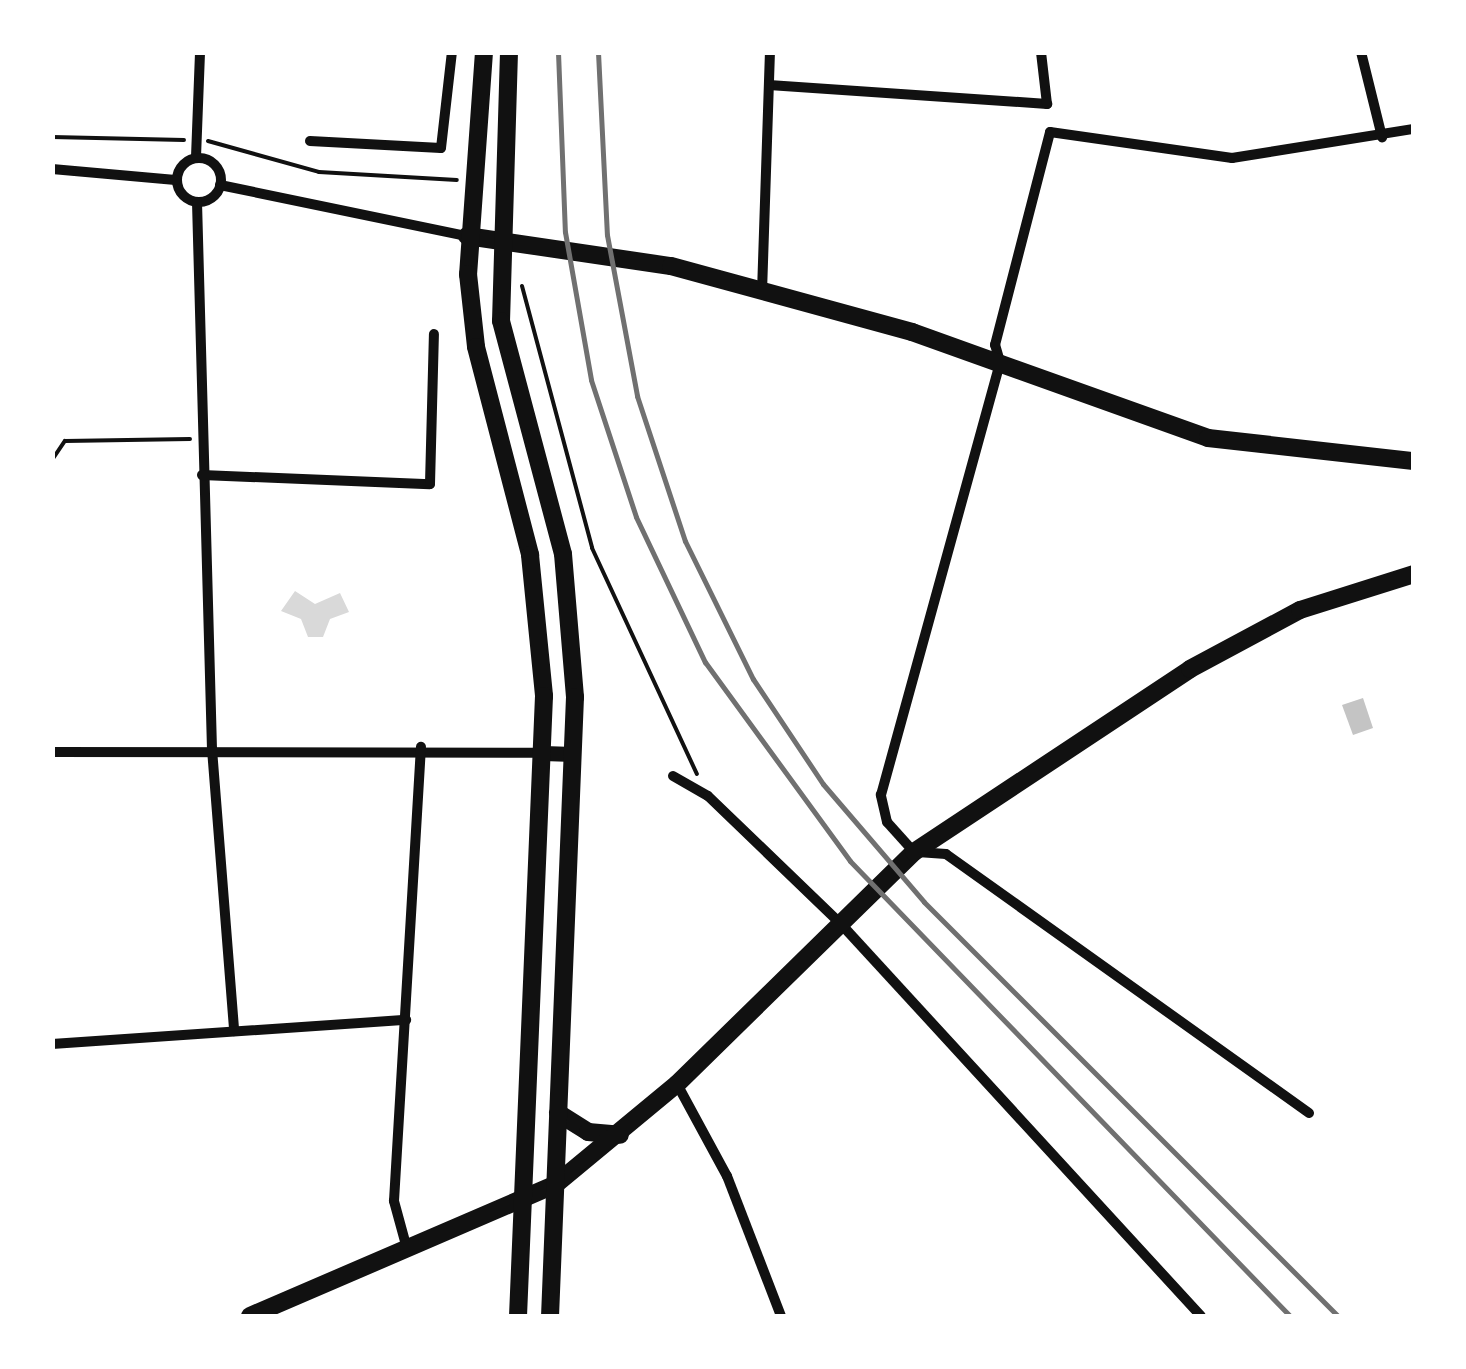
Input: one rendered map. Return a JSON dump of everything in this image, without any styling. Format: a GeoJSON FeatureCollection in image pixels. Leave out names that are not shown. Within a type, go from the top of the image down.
{"type":"FeatureCollection","features":[{"type":"Feature","properties":{"kind":"main road"},"geometry":{"type":"LineString","coordinates":[[484,52],[467,236],[476,347],[540,623],[543,753],[518,1316]]}},
{"type":"Feature","properties":{"kind":"main road"},"geometry":{"type":"LineString","coordinates":[[509,52],[497,244],[511,377],[563,554],[573,754],[550,1316]]}},
{"type":"Feature","properties":{"kind":"main road"},"geometry":{"type":"LineString","coordinates":[[467,236],[530,250],[630,258],[1000,362],[1208,438],[1414,461]]}},
{"type":"Feature","properties":{"kind":"main road"},"geometry":{"type":"LineString","coordinates":[[250,1316],[406,1245],[524,1202],[556,1184],[677,1084],[914,852],[1190,669],[1300,610],[1414,574]]}},
{"type":"Feature","properties":{"kind":"main road"},"geometry":{"type":"LineString","coordinates":[[558,1113],[588,1132],[620,1134]]}},
{"type":"Feature","properties":{"kind":"street"},"geometry":{"type":"LineString","coordinates":[[176,180],[196,157],[200,52]]}},
{"type":"Feature","properties":{"kind":"street"},"geometry":{"type":"LineString","coordinates":[[310,141],[426,152],[442,148],[450,129],[452,52]]}},
{"type":"Feature","properties":{"kind":"street"},"geometry":{"type":"LineString","coordinates":[[762,294],[770,52]]}},
{"type":"Feature","properties":{"kind":"street"},"geometry":{"type":"LineString","coordinates":[[769,84],[1046,104],[1040,52]]}},
{"type":"Feature","properties":{"kind":"street"},"geometry":{"type":"LineString","coordinates":[[1362,52],[1382,137]]}},
{"type":"Feature","properties":{"kind":"street"},"geometry":{"type":"LineString","coordinates":[[1309,1113],[946,854],[914,852],[886,822],[882,795],[1000,362],[995,345],[1050,132],[1232,158],[1414,129]]}},
{"type":"Feature","properties":{"kind":"street"},"geometry":{"type":"LineString","coordinates":[[196,157],[216,165],[220,186]]}},
{"type":"Feature","properties":{"kind":"street"},"geometry":{"type":"LineString","coordinates":[[52,169],[176,180],[198,202],[201,438],[212,749],[234,1031]]}},
{"type":"Feature","properties":{"kind":"street"},"geometry":{"type":"LineString","coordinates":[[198,202],[220,186],[467,236]]}},
{"type":"Feature","properties":{"kind":"street"},"geometry":{"type":"LineString","coordinates":[[202,474],[430,484],[434,334]]}},
{"type":"Feature","properties":{"kind":"street"},"geometry":{"type":"LineString","coordinates":[[406,1245],[394,1202],[421,747]]}},
{"type":"Feature","properties":{"kind":"street"},"geometry":{"type":"LineString","coordinates":[[52,752],[421,747],[573,754]]}},
{"type":"Feature","properties":{"kind":"street"},"geometry":{"type":"LineString","coordinates":[[673,776],[708,796],[842,924],[1201,1316]]}},
{"type":"Feature","properties":{"kind":"street"},"geometry":{"type":"LineString","coordinates":[[52,1044],[406,1020]]}},
{"type":"Feature","properties":{"kind":"street"},"geometry":{"type":"LineString","coordinates":[[677,1084],[727,1176],[780,1316]]}},
{"type":"Feature","properties":{"kind":"path"},"geometry":{"type":"LineString","coordinates":[[52,137],[196,140],[250,147],[319,172],[426,178]]}},
{"type":"Feature","properties":{"kind":"path"},"geometry":{"type":"LineString","coordinates":[[530,250],[518,272],[592,548],[708,796]]}},
{"type":"Feature","properties":{"kind":"path"},"geometry":{"type":"LineString","coordinates":[[52,460],[65,441],[201,438]]}},
{"type":"Feature","properties":{"kind":"shaded area"},"geometry":{"type":"Polygon","coordinates":[[[295,591],[315,604],[340,593],[349,612],[330,619],[323,637],[308,637],[301,619],[281,611],[295,591]]]}},
{"type":"Feature","properties":{"kind":"building"},"geometry":{"type":"Polygon","coordinates":[[[1363,698],[1373,728],[1353,735],[1342,705],[1363,698]]]}},
{"type":"Feature","properties":{"kind":"railway"},"geometry":{"type":"LineString","coordinates":[[558,52],[565,232],[591,380],[636,517],[705,662],[850,861],[1290,1316]]}},
{"type":"Feature","properties":{"kind":"railway"},"geometry":{"type":"LineString","coordinates":[[598,52],[607,235],[637,396],[685,541],[753,679],[823,784],[924,902],[1338,1316]]}}]}
